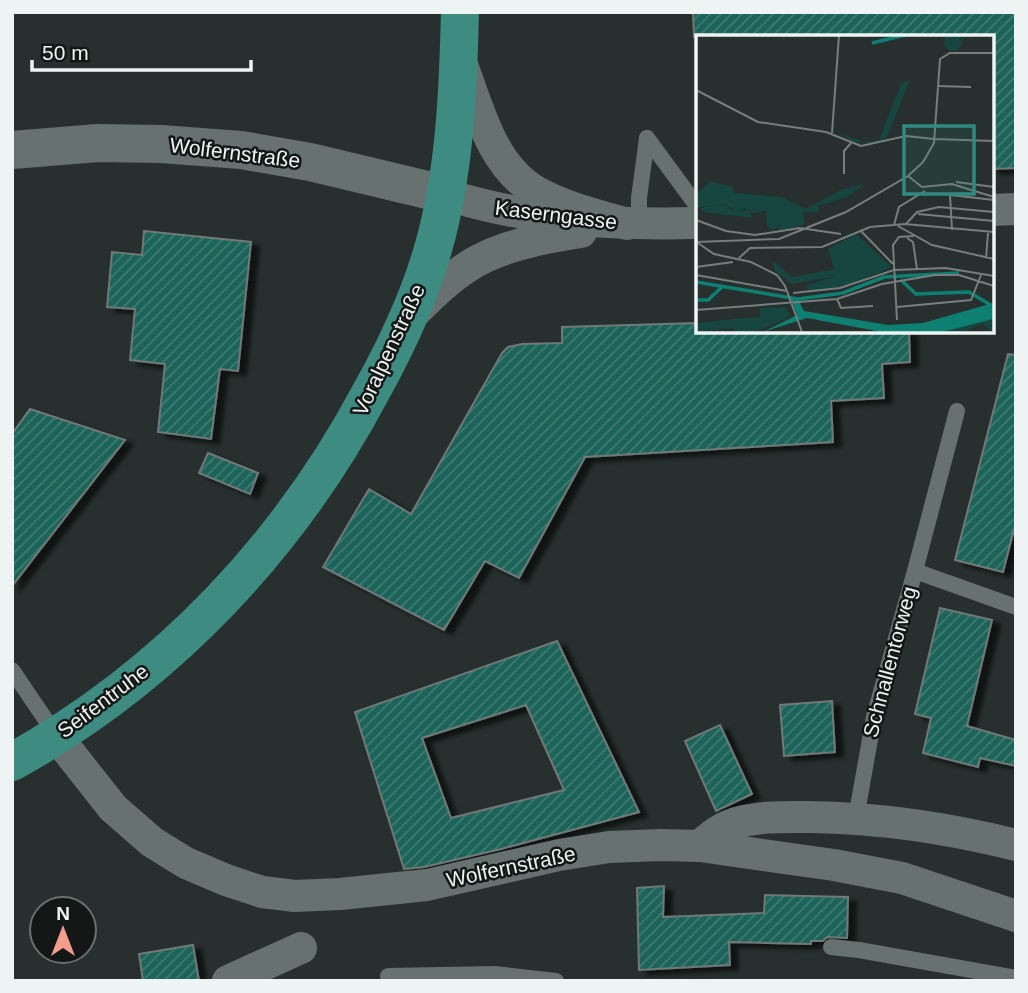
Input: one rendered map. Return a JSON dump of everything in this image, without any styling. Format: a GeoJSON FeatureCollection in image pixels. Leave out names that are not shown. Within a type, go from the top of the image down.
{"type":"FeatureCollection","features":[{"type":"Feature","properties":{"kind":"main road","name":"Voralpenstraße"},"geometry":{"type":"LineString","coordinates":[[189,633],[248,571],[312,493],[365,404],[408,319],[432,252],[444,194],[454,134],[460,12]]}},
{"type":"Feature","properties":{"kind":"main road","name":"Wolfernstraße"},"geometry":{"type":"LineString","coordinates":[[17,149],[110,143],[241,150],[322,165],[444,194]]}},
{"type":"Feature","properties":{"kind":"main road","name":"Seifentruhe"},"geometry":{"type":"LineString","coordinates":[[12,762],[57,737],[114,696],[189,633]]}},
{"type":"Feature","properties":{"kind":"street","name":"Kaserngasse"},"geometry":{"type":"LineString","coordinates":[[459,56],[499,155],[516,176],[536,191],[577,209],[633,224]]}},
{"type":"Feature","properties":{"kind":"street","name":"Kaserngasse"},"geometry":{"type":"LineString","coordinates":[[444,194],[483,206],[539,217],[633,224],[696,223]]}},
{"type":"Feature","properties":{"kind":"street"},"geometry":{"type":"LineString","coordinates":[[993,209],[1016,209]]}},
{"type":"Feature","properties":{"kind":"street","name":"Kaserngasse"},"geometry":{"type":"LineString","coordinates":[[408,319],[442,285],[484,257],[538,239],[633,224]]}},
{"type":"Feature","properties":{"kind":"street","name":"Wolfernstraße"},"geometry":{"type":"LineString","coordinates":[[57,737],[113,808],[152,842],[186,863],[262,892],[295,896],[340,894],[427,884],[559,855],[609,848],[700,846],[834,865],[902,878],[1016,916]]}},
{"type":"Feature","properties":{"kind":"street"},"geometry":{"type":"LineString","coordinates":[[700,846],[719,830],[756,819],[856,818],[969,834],[1016,845]]}},
{"type":"Feature","properties":{"kind":"street"},"geometry":{"type":"LineString","coordinates":[[228,981],[301,948]]}},
{"type":"Feature","properties":{"kind":"lane"},"geometry":{"type":"LineString","coordinates":[[633,224],[647,138],[696,205]]}},
{"type":"Feature","properties":{"kind":"lane"},"geometry":{"type":"LineString","coordinates":[[915,571],[957,411]]}},
{"type":"Feature","properties":{"kind":"lane","name":"Schnallentorweg"},"geometry":{"type":"LineString","coordinates":[[856,818],[874,717],[915,571],[1016,607]]}},
{"type":"Feature","properties":{"kind":"lane"},"geometry":{"type":"LineString","coordinates":[[12,670],[57,737]]}},
{"type":"Feature","properties":{"kind":"lane"},"geometry":{"type":"LineString","coordinates":[[831,947],[1016,978]]}},
{"type":"Feature","properties":{"kind":"lane"},"geometry":{"type":"LineString","coordinates":[[388,976],[495,974],[556,981]]}},
{"type":"Feature","properties":{"kind":"building"},"geometry":{"type":"Polygon","coordinates":[[[693,12],[1016,12],[1016,168],[993,169],[993,35],[694,37],[693,12]]]}},
{"type":"Feature","properties":{"kind":"building"},"geometry":{"type":"Polygon","coordinates":[[[144,231],[251,242],[238,371],[220,369],[211,439],[158,432],[165,364],[130,360],[135,309],[107,307],[112,252],[142,255],[144,231]]]}},
{"type":"Feature","properties":{"kind":"building"},"geometry":{"type":"Polygon","coordinates":[[[696,323],[696,332],[909,332],[910,362],[882,364],[884,398],[831,401],[833,442],[585,457],[519,578],[485,561],[444,630],[323,567],[369,489],[411,514],[502,353],[508,347],[522,344],[562,343],[562,327],[696,323]]]}},
{"type":"Feature","properties":{"kind":"building"},"geometry":{"type":"Polygon","coordinates":[[[1008,354],[1016,355],[1016,521],[1003,572],[955,560],[1008,354]]]}},
{"type":"Feature","properties":{"kind":"building"},"geometry":{"type":"Polygon","coordinates":[[[30,409],[125,440],[12,586],[12,434],[30,409]]]}},
{"type":"Feature","properties":{"kind":"building"},"geometry":{"type":"Polygon","coordinates":[[[208,453],[258,473],[250,494],[199,473],[208,453]]]}},
{"type":"Feature","properties":{"kind":"building"},"geometry":{"type":"Polygon","coordinates":[[[940,608],[992,620],[967,726],[1016,740],[1016,766],[980,758],[978,767],[923,753],[931,718],[915,714],[940,608]]]}},
{"type":"Feature","properties":{"kind":"building"},"geometry":{"type":"Polygon","coordinates":[[[557,641],[639,812],[501,849],[404,869],[355,712],[557,641]],[[526,705],[422,738],[451,818],[564,790],[526,705]]]}},
{"type":"Feature","properties":{"kind":"building"},"geometry":{"type":"Polygon","coordinates":[[[832,701],[835,752],[784,756],[780,705],[832,701]]]}},
{"type":"Feature","properties":{"kind":"building"},"geometry":{"type":"Polygon","coordinates":[[[720,725],[752,794],[716,811],[685,741],[720,725]]]}},
{"type":"Feature","properties":{"kind":"building"},"geometry":{"type":"Polygon","coordinates":[[[664,886],[663,917],[764,913],[765,895],[848,897],[847,938],[827,937],[823,941],[811,941],[811,944],[729,942],[730,965],[639,970],[637,888],[664,886]]]}},
{"type":"Feature","properties":{"kind":"building"},"geometry":{"type":"Polygon","coordinates":[[[193,945],[199,981],[143,981],[139,954],[193,945]]]}}]}
